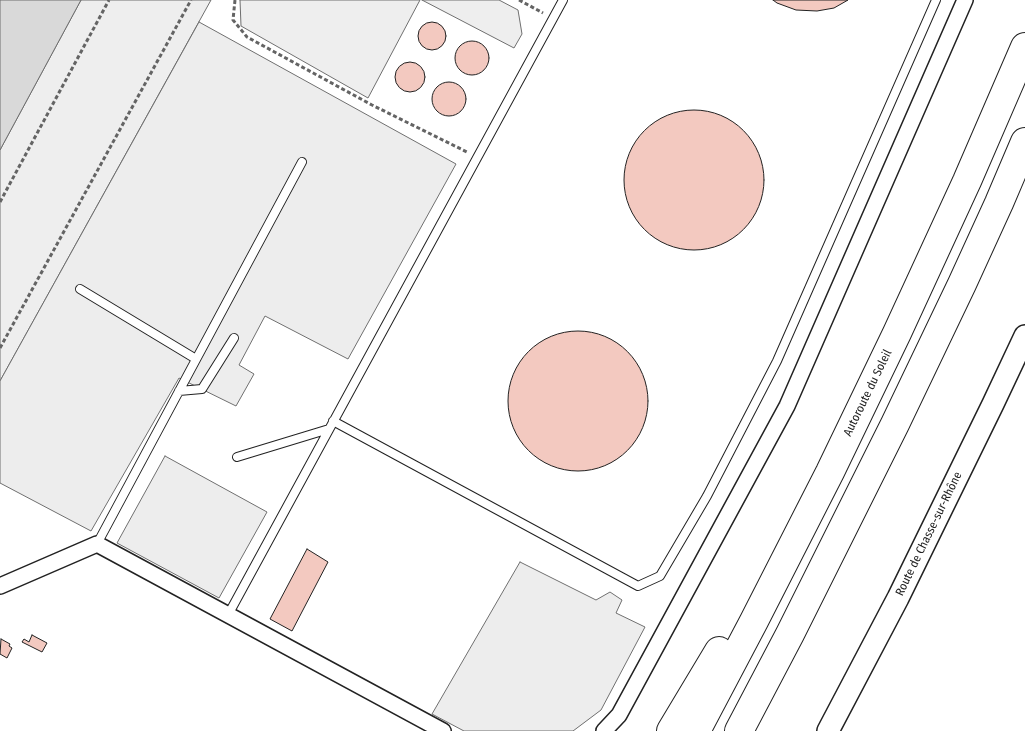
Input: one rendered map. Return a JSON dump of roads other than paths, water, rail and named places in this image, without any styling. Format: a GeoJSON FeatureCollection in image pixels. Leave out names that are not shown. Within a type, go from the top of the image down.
{"type":"FeatureCollection","features":[{"type":"Feature","properties":{"kind":"highway","name":"Autoroute du Soleil"},"geometry":{"type":"LineString","coordinates":[[696,731],[830,472],[897,333],[963,190],[1025,47]]}},
{"type":"Feature","properties":{"kind":"highway"},"geometry":{"type":"LineString","coordinates":[[738,731],[790,634],[895,424],[970,266],[1025,142]]}},
{"type":"Feature","properties":{"kind":"highway"},"geometry":{"type":"LineString","coordinates":[[672,731],[717,652],[754,621]]}},
{"type":"Feature","properties":{"kind":"main road","name":"Route de Chasse-sur-Rhône"},"geometry":{"type":"LineString","coordinates":[[828,731],[898,598],[1025,336]]}},
{"type":"Feature","properties":{"kind":"street"},"geometry":{"type":"LineString","coordinates":[[604,731],[619,715],[788,406],[964,0]]}},
{"type":"Feature","properties":{"kind":"street"},"geometry":{"type":"LineString","coordinates":[[0,586],[97,544],[443,731]]}},
{"type":"Feature","properties":{"kind":"lane"},"geometry":{"type":"LineString","coordinates":[[228,615],[562,0]]}},
{"type":"Feature","properties":{"kind":"lane"},"geometry":{"type":"LineString","coordinates":[[334,421],[638,586],[660,576],[707,496],[777,361],[936,0]]}},
{"type":"Feature","properties":{"kind":"lane"},"geometry":{"type":"LineString","coordinates":[[97,544],[302,162]]}},
{"type":"Feature","properties":{"kind":"lane"},"geometry":{"type":"LineString","coordinates":[[80,289],[196,359]]}},
{"type":"Feature","properties":{"kind":"lane"},"geometry":{"type":"LineString","coordinates":[[179,390],[202,389],[234,338]]}},
{"type":"Feature","properties":{"kind":"lane"},"geometry":{"type":"LineString","coordinates":[[237,457],[329,428]]}}]}
